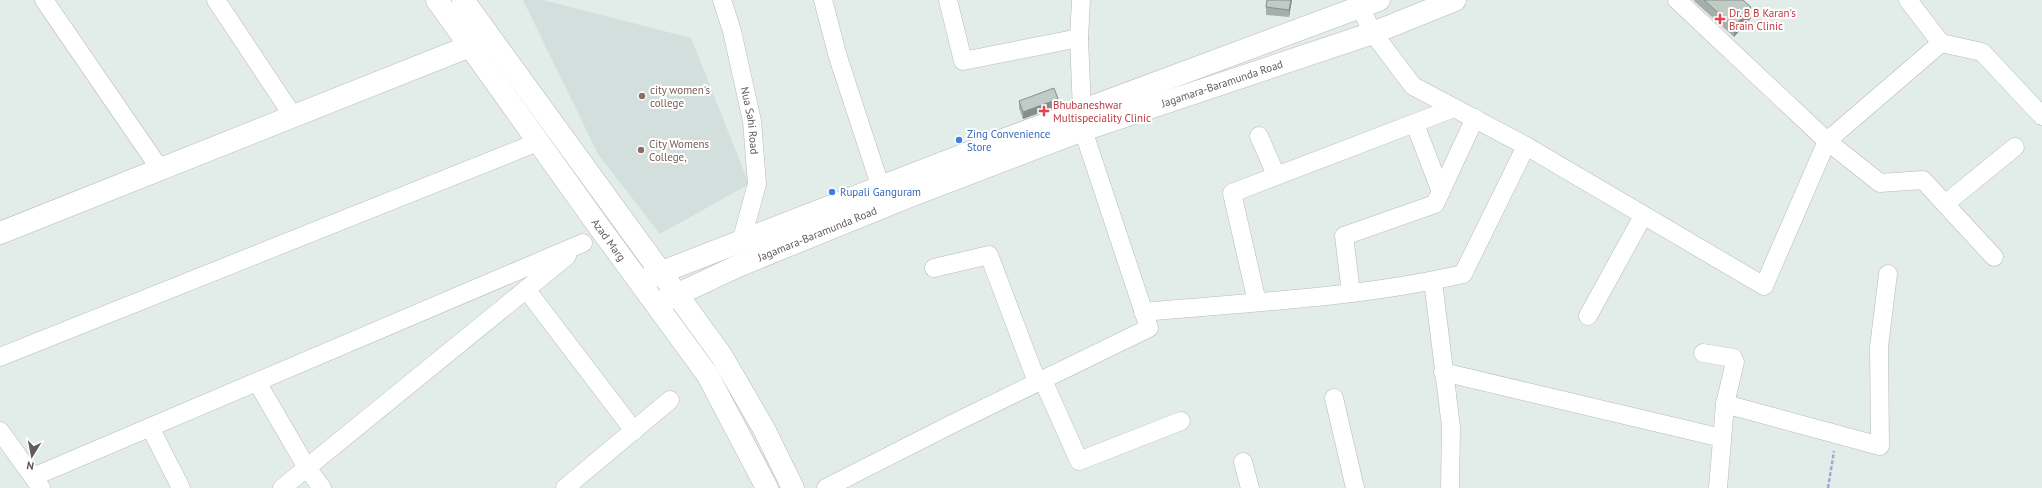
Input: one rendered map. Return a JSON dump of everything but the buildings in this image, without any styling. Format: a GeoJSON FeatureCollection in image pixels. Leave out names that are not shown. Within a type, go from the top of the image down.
{"type":"FeatureCollection","features":[{"type":"Feature","properties":{"kind":"street"},"geometry":{"type":"LineString","coordinates":[[44,0],[160,169]]}},
{"type":"Feature","properties":{"kind":"street"},"geometry":{"type":"LineString","coordinates":[[216,0],[293,116]]}},
{"type":"Feature","properties":{"kind":"street","name":"Azad Marg"},"geometry":{"type":"LineString","coordinates":[[437,0],[600,228],[707,374],[767,488]]}},
{"type":"Feature","properties":{"kind":"street"},"geometry":{"type":"LineString","coordinates":[[463,0],[721,355],[764,429],[793,488]]}},
{"type":"Feature","properties":{"kind":"street","name":"Nua Sahi Road"},"geometry":{"type":"LineString","coordinates":[[722,0],[732,31],[752,121],[757,184],[741,242]]}},
{"type":"Feature","properties":{"kind":"street"},"geometry":{"type":"LineString","coordinates":[[822,0],[838,57],[881,188]]}},
{"type":"Feature","properties":{"kind":"street"},"geometry":{"type":"LineString","coordinates":[[948,0],[964,61],[1079,38]]}},
{"type":"Feature","properties":{"kind":"street"},"geometry":{"type":"LineString","coordinates":[[826,488],[1148,328],[1082,121],[1079,38],[1081,0]]}},
{"type":"Feature","properties":{"kind":"street","name":"Jagamara-Baramunda Road"},"geometry":{"type":"LineString","coordinates":[[641,282],[662,272],[881,188],[1082,121],[1373,33],[1455,0]]}},
{"type":"Feature","properties":{"kind":"street"},"geometry":{"type":"LineString","coordinates":[[1677,0],[1827,141],[1880,184],[1923,180],[1994,257]]}},
{"type":"Feature","properties":{"kind":"street"},"geometry":{"type":"LineString","coordinates":[[1908,0],[1942,43],[1982,52],[2042,116]]}},
{"type":"Feature","properties":{"kind":"street"},"geometry":{"type":"LineString","coordinates":[[1370,4],[1373,33],[1413,86],[1526,146],[1764,286],[1827,141],[1942,43]]}},
{"type":"Feature","properties":{"kind":"street","name":"Jagamara-Baramunda Road"},"geometry":{"type":"LineString","coordinates":[[657,304],[738,266],[910,196],[1082,121],[1370,4]]}},
{"type":"Feature","properties":{"kind":"street"},"geometry":{"type":"LineString","coordinates":[[0,233],[470,46]]}},
{"type":"Feature","properties":{"kind":"street"},"geometry":{"type":"LineString","coordinates":[[1257,302],[1232,193],[1276,175],[1416,124],[1454,108]]}},
{"type":"Feature","properties":{"kind":"street"},"geometry":{"type":"LineString","coordinates":[[1351,293],[1344,236],[1436,204],[1475,118]]}},
{"type":"Feature","properties":{"kind":"street"},"geometry":{"type":"LineString","coordinates":[[1416,124],[1441,192]]}},
{"type":"Feature","properties":{"kind":"street"},"geometry":{"type":"LineString","coordinates":[[1260,136],[1276,175]]}},
{"type":"Feature","properties":{"kind":"street"},"geometry":{"type":"LineString","coordinates":[[0,357],[538,142]]}},
{"type":"Feature","properties":{"kind":"street"},"geometry":{"type":"LineString","coordinates":[[1143,312],[1351,293],[1433,281],[1464,274],[1526,146]]}},
{"type":"Feature","properties":{"kind":"street"},"geometry":{"type":"LineString","coordinates":[[1945,204],[2015,147]]}},
{"type":"Feature","properties":{"kind":"street"},"geometry":{"type":"LineString","coordinates":[[1588,316],[1643,216]]}},
{"type":"Feature","properties":{"kind":"street"},"geometry":{"type":"LineString","coordinates":[[282,488],[600,228]]}},
{"type":"Feature","properties":{"kind":"street"},"geometry":{"type":"LineString","coordinates":[[0,431],[37,482],[150,427],[583,243]]}},
{"type":"Feature","properties":{"kind":"street"},"geometry":{"type":"LineString","coordinates":[[934,268],[989,255],[1040,381],[1079,461],[1181,421]]}},
{"type":"Feature","properties":{"kind":"street"},"geometry":{"type":"LineString","coordinates":[[1725,404],[1880,446],[1879,347],[1888,274]]}},
{"type":"Feature","properties":{"kind":"street"},"geometry":{"type":"LineString","coordinates":[[1433,281],[1443,372],[1451,427],[1450,486]]}},
{"type":"Feature","properties":{"kind":"street"},"geometry":{"type":"LineString","coordinates":[[526,289],[634,431]]}},
{"type":"Feature","properties":{"kind":"street"},"geometry":{"type":"LineString","coordinates":[[1703,353],[1733,358],[1735,362],[1725,404],[1718,488]]}},
{"type":"Feature","properties":{"kind":"street"},"geometry":{"type":"LineString","coordinates":[[1443,372],[1722,438]]}},
{"type":"Feature","properties":{"kind":"street"},"geometry":{"type":"LineString","coordinates":[[257,382],[307,468],[322,488]]}},
{"type":"Feature","properties":{"kind":"street"},"geometry":{"type":"LineString","coordinates":[[1334,398],[1355,488]]}},
{"type":"Feature","properties":{"kind":"street"},"geometry":{"type":"LineString","coordinates":[[565,488],[670,400]]}},
{"type":"Feature","properties":{"kind":"street"},"geometry":{"type":"LineString","coordinates":[[150,427],[181,488]]}},
{"type":"Feature","properties":{"kind":"street"},"geometry":{"type":"LineString","coordinates":[[1243,462],[1250,488]]}},
{"type":"Feature","properties":{"kind":"path"},"geometry":{"type":"LineString","coordinates":[[1828,488],[1837,435]]}},
{"type":"Feature","properties":{"kind":"shaded area","name":"city women's college"},"geometry":{"type":"Polygon","coordinates":[[[523,0],[543,0],[691,38],[749,184],[660,234],[598,154],[523,0]]]}},
{"type":"Feature","properties":{"kind":"place","name":"Dr. B B Karan's Brain Clinic"},"geometry":{"type":"Point","coordinates":[1720,19]}},
{"type":"Feature","properties":{"kind":"place","name":"city women's college"},"geometry":{"type":"Point","coordinates":[642,96]}},
{"type":"Feature","properties":{"kind":"place","name":"Bhubaneshwar Multispeciality Clinic"},"geometry":{"type":"Point","coordinates":[1044,111]}},
{"type":"Feature","properties":{"kind":"place","name":"Zing Convenience Store"},"geometry":{"type":"Point","coordinates":[959,140]}},
{"type":"Feature","properties":{"kind":"place","name":"City Womens College,"},"geometry":{"type":"Point","coordinates":[641,150]}},
{"type":"Feature","properties":{"kind":"place","name":"Rupali Ganguram"},"geometry":{"type":"Point","coordinates":[832,192]}}]}
